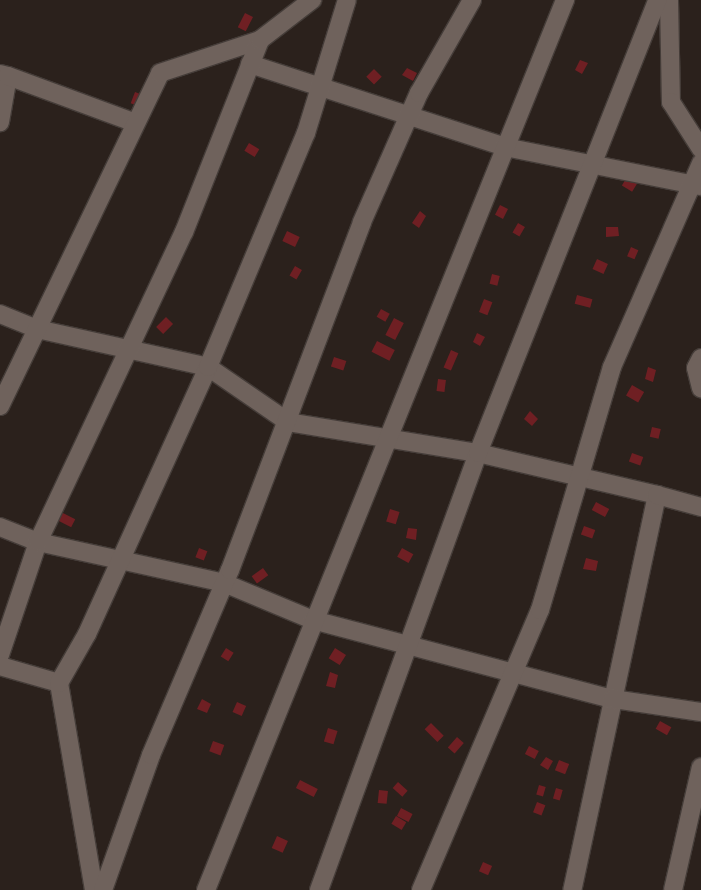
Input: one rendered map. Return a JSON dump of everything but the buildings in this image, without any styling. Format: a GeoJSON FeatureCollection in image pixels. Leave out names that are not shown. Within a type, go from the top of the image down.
{"type":"FeatureCollection","features":[{"type":"Feature","properties":{"kind":"street"},"geometry":{"type":"LineString","coordinates":[[0,406],[160,73],[260,40],[312,0]]}},
{"type":"Feature","properties":{"kind":"street"},"geometry":{"type":"LineString","coordinates":[[94,890],[60,683],[120,561],[208,367],[306,133],[347,0]]}},
{"type":"Feature","properties":{"kind":"street"},"geometry":{"type":"LineString","coordinates":[[104,890],[151,755],[224,583],[288,422],[362,222],[410,114],[472,0]]}},
{"type":"Feature","properties":{"kind":"street"},"geometry":{"type":"LineString","coordinates":[[206,890],[313,620],[565,0]]}},
{"type":"Feature","properties":{"kind":"street"},"geometry":{"type":"LineString","coordinates":[[318,890],[478,453],[658,0]]}},
{"type":"Feature","properties":{"kind":"street"},"geometry":{"type":"LineString","coordinates":[[669,0],[671,102],[701,149]]}},
{"type":"Feature","properties":{"kind":"street"},"geometry":{"type":"LineString","coordinates":[[0,655],[38,542],[184,232],[260,40]]}},
{"type":"Feature","properties":{"kind":"street"},"geometry":{"type":"LineString","coordinates":[[250,64],[410,114],[505,147],[592,166],[697,185]]}},
{"type":"Feature","properties":{"kind":"street"},"geometry":{"type":"LineString","coordinates":[[0,122],[4,75],[136,123]]}},
{"type":"Feature","properties":{"kind":"street"},"geometry":{"type":"LineString","coordinates":[[421,890],[540,610],[612,367],[697,185],[701,163]]}},
{"type":"Feature","properties":{"kind":"street"},"geometry":{"type":"LineString","coordinates":[[0,314],[37,329],[208,367],[288,422],[478,453],[701,507]]}},
{"type":"Feature","properties":{"kind":"street"},"geometry":{"type":"LineString","coordinates":[[701,358],[696,368],[701,388]]}},
{"type":"Feature","properties":{"kind":"street"},"geometry":{"type":"LineString","coordinates":[[572,890],[657,495]]}},
{"type":"Feature","properties":{"kind":"street"},"geometry":{"type":"LineString","coordinates":[[0,527],[38,542],[224,583],[313,620],[514,671],[613,700],[701,712]]}},
{"type":"Feature","properties":{"kind":"street"},"geometry":{"type":"LineString","coordinates":[[0,666],[60,683]]}},
{"type":"Feature","properties":{"kind":"street"},"geometry":{"type":"LineString","coordinates":[[673,890],[701,767]]}}]}
